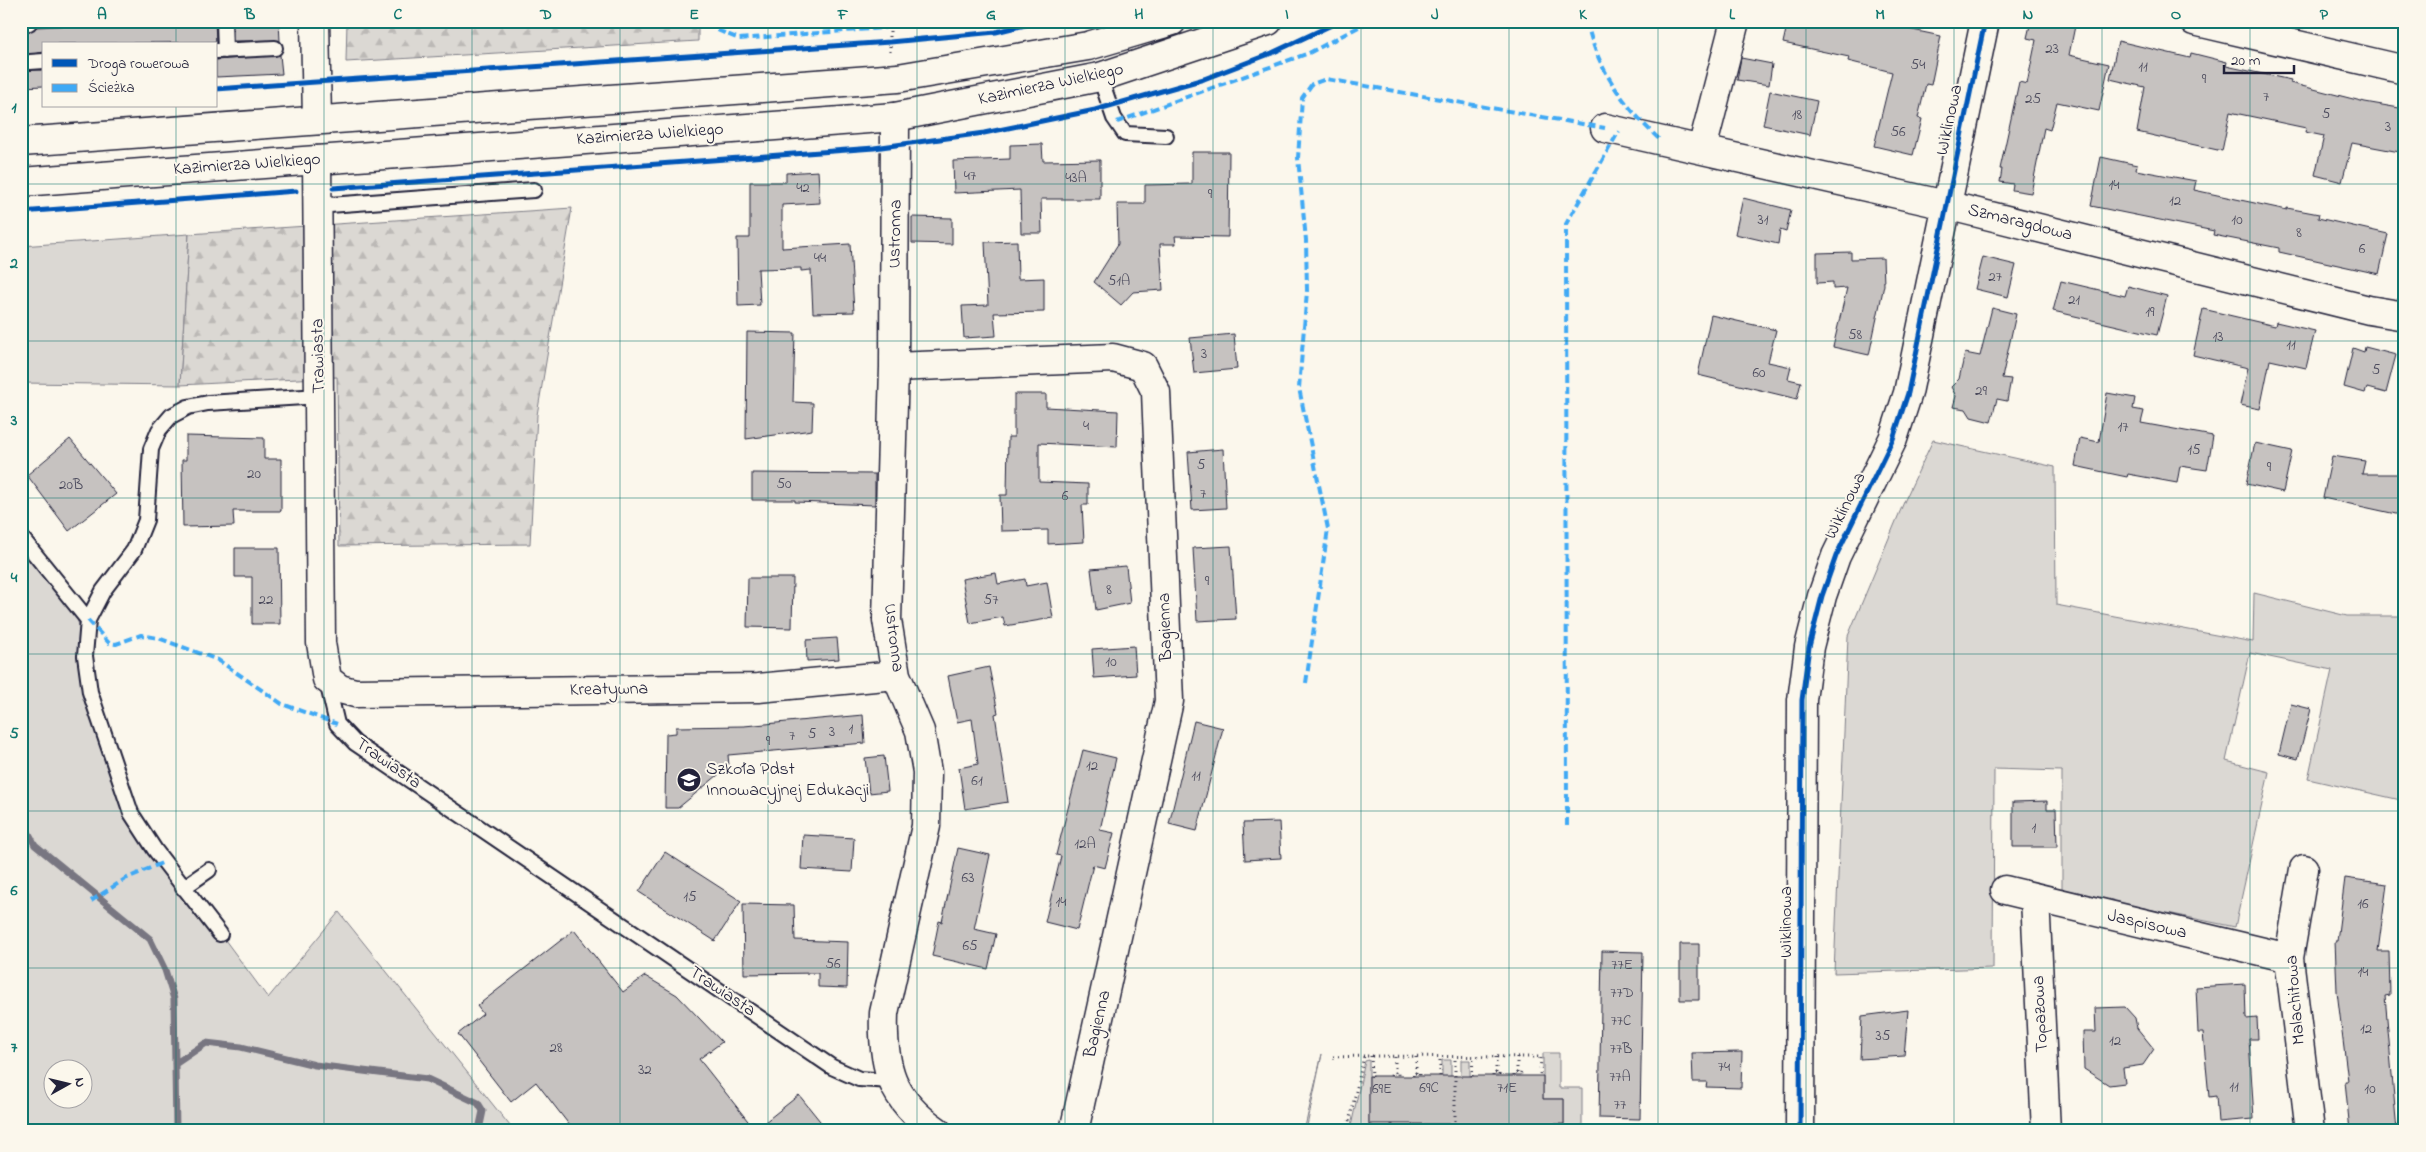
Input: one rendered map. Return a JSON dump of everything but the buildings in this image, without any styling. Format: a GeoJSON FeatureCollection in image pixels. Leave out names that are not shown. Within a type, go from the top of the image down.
{"type":"FeatureCollection","features":[{"type":"Feature","properties":{"kind":"street"},"geometry":{"type":"LineString","coordinates":[[314,21],[317,120]]}},
{"type":"Feature","properties":{"kind":"street","name":"Kazimierza Wielkiego"},"geometry":{"type":"LineString","coordinates":[[21,142],[898,78],[1088,46],[1172,21]]}},
{"type":"Feature","properties":{"kind":"street","name":"Kazimierza Wielkiego"},"geometry":{"type":"LineString","coordinates":[[21,182],[896,117],[1100,77],[1268,21]]}},
{"type":"Feature","properties":{"kind":"street"},"geometry":{"type":"LineString","coordinates":[[1702,148],[1735,21]]}},
{"type":"Feature","properties":{"kind":"street","name":"Wiklinowa"},"geometry":{"type":"LineString","coordinates":[[1800,1131],[1802,700],[1809,647],[1822,596],[1836,556],[1893,439],[1908,393],[1985,21]]}},
{"type":"Feature","properties":{"kind":"street"},"geometry":{"type":"LineString","coordinates":[[2194,21],[2405,70]]}},
{"type":"Feature","properties":{"kind":"street","name":"Ustronna"},"geometry":{"type":"LineString","coordinates":[[896,117],[894,367],[887,620],[896,675],[920,731],[927,772],[926,826],[884,1013],[883,1039],[892,1081],[904,1102],[936,1131]]}},
{"type":"Feature","properties":{"kind":"street","name":"Szmaragdowa"},"geometry":{"type":"LineString","coordinates":[[1605,128],[1702,148],[1946,205],[2369,310],[2405,316]]}},
{"type":"Feature","properties":{"kind":"street","name":"Trawiasta"},"geometry":{"type":"LineString","coordinates":[[317,160],[321,643],[326,678]]}},
{"type":"Feature","properties":{"kind":"street","name":"Bagienna"},"geometry":{"type":"LineString","coordinates":[[894,367],[1113,358],[1142,366],[1156,392],[1169,701],[1074,1131]]}},
{"type":"Feature","properties":{"kind":"street","name":"Kreatywna"},"geometry":{"type":"LineString","coordinates":[[326,678],[340,688],[355,693],[758,688],[896,675]]}},
{"type":"Feature","properties":{"kind":"street","name":"Malachitowa"},"geometry":{"type":"LineString","coordinates":[[2304,869],[2289,958],[2310,1131]]}},
{"type":"Feature","properties":{"kind":"street","name":"Jaspisowa"},"geometry":{"type":"LineString","coordinates":[[2005,890],[2289,958]]}},
{"type":"Feature","properties":{"kind":"street","name":"Topazowa"},"geometry":{"type":"LineString","coordinates":[[2035,898],[2046,1131]]}},
{"type":"Feature","properties":{"kind":"lane"},"geometry":{"type":"LineString","coordinates":[[224,21],[221,51],[275,48]]}},
{"type":"Feature","properties":{"kind":"lane"},"geometry":{"type":"LineString","coordinates":[[1100,77],[1114,118],[1125,134],[1166,136]]}},
{"type":"Feature","properties":{"kind":"lane"},"geometry":{"type":"LineString","coordinates":[[316,206],[534,190]]}},
{"type":"Feature","properties":{"kind":"lane"},"geometry":{"type":"LineString","coordinates":[[220,934],[184,888],[131,813],[90,692],[84,656],[88,620],[103,591],[134,550],[146,520],[151,448],[159,430],[171,416],[188,406],[208,403],[320,396]]}},
{"type":"Feature","properties":{"kind":"lane"},"geometry":{"type":"LineString","coordinates":[[21,537],[88,620]]}},
{"type":"Feature","properties":{"kind":"lane","name":"Trawiasta"},"geometry":{"type":"LineString","coordinates":[[326,678],[337,724],[355,743],[832,1067],[859,1079],[892,1081]]}},
{"type":"Feature","properties":{"kind":"lane"},"geometry":{"type":"LineString","coordinates":[[184,888],[209,870]]}},
{"type":"Feature","properties":{"kind":"path"},"geometry":{"type":"LineString","coordinates":[[890,52],[890,28],[895,21]]}},
{"type":"Feature","properties":{"kind":"path"},"geometry":{"type":"LineString","coordinates":[[880,43],[898,42]]}},
{"type":"Feature","properties":{"kind":"path"},"geometry":{"type":"LineString","coordinates":[[1347,1131],[1364,1056]]}},
{"type":"Feature","properties":{"kind":"path"},"geometry":{"type":"LineString","coordinates":[[1371,1056],[1372,1076]]}},
{"type":"Feature","properties":{"kind":"path"},"geometry":{"type":"LineString","coordinates":[[1333,1057],[1540,1057],[1540,1076]]}},
{"type":"Feature","properties":{"kind":"path"},"geometry":{"type":"LineString","coordinates":[[1391,1076],[1392,1073],[1397,1075],[1395,1057]]}},
{"type":"Feature","properties":{"kind":"path"},"geometry":{"type":"LineString","coordinates":[[1413,1076],[1413,1073],[1418,1075],[1416,1057]]}},
{"type":"Feature","properties":{"kind":"path"},"geometry":{"type":"LineString","coordinates":[[1440,1057],[1440,1076]]}},
{"type":"Feature","properties":{"kind":"path"},"geometry":{"type":"LineString","coordinates":[[1455,1131],[1456,1057]]}},
{"type":"Feature","properties":{"kind":"path"},"geometry":{"type":"LineString","coordinates":[[1472,1057],[1472,1076]]}},
{"type":"Feature","properties":{"kind":"path"},"geometry":{"type":"LineString","coordinates":[[1493,1076],[1493,1073],[1498,1074],[1496,1057]]}},
{"type":"Feature","properties":{"kind":"path"},"geometry":{"type":"LineString","coordinates":[[1517,1057],[1517,1075]]}},
{"type":"Feature","properties":{"kind":"path"},"geometry":{"type":"LineString","coordinates":[[1371,1124],[1371,1131]]}},
{"type":"Feature","properties":{"kind":"path"},"geometry":{"type":"LineString","coordinates":[[1392,1124],[1392,1128],[1396,1128]]}},
{"type":"Feature","properties":{"kind":"path"},"geometry":{"type":"LineString","coordinates":[[1413,1124],[1413,1128],[1417,1128]]}},
{"type":"Feature","properties":{"kind":"path"},"geometry":{"type":"LineString","coordinates":[[1440,1124],[1440,1131]]}},
{"type":"Feature","properties":{"kind":"path"},"geometry":{"type":"LineString","coordinates":[[1473,1124],[1473,1131]]}},
{"type":"Feature","properties":{"kind":"path"},"geometry":{"type":"LineString","coordinates":[[1562,1124],[1562,1131]]}},
{"type":"Feature","properties":{"kind":"green space"},"geometry":{"type":"Polygon","coordinates":[[[347,21],[698,21],[698,41],[346,62],[347,21]]]}},
{"type":"Feature","properties":{"kind":"green space"},"geometry":{"type":"Polygon","coordinates":[[[572,208],[537,415],[530,544],[339,546],[337,377],[180,385],[189,234],[572,208]]]}},
{"type":"Feature","properties":{"kind":"green space"},"geometry":{"type":"Polygon","coordinates":[[[189,234],[180,385],[21,383],[21,246],[189,234]]]}},
{"type":"Feature","properties":{"kind":"green space"},"geometry":{"type":"Polygon","coordinates":[[[1933,440],[2055,467],[2056,605],[2253,642],[2254,593],[2347,616],[2405,616],[2405,801],[2308,779],[2332,670],[2250,653],[2226,761],[2269,772],[2235,927],[2062,891],[2062,771],[1994,769],[1993,968],[1834,973],[1848,636],[1904,502],[1933,440]]]}},
{"type":"Feature","properties":{"kind":"green space"},"geometry":{"type":"Polygon","coordinates":[[[21,537],[73,604],[131,813],[268,998],[339,912],[514,1131],[21,1131],[21,537]]]}},
{"type":"Feature","properties":{"kind":"green space"},"geometry":{"type":"Polygon","coordinates":[[[1543,1053],[1559,1053],[1559,1088],[1582,1088],[1582,1131],[1564,1131],[1564,1099],[1543,1099],[1543,1053]]]}},
{"type":"Feature","properties":{"kind":"green space"},"geometry":{"type":"Polygon","coordinates":[[[1322,1054],[1306,1131],[1304,1131],[1322,1054]]]}},
{"type":"Feature","properties":{"kind":"green space"},"geometry":{"type":"Polygon","coordinates":[[[1369,1060],[1369,1131],[1350,1131],[1365,1061],[1369,1060]]]}},
{"type":"Feature","properties":{"kind":"green space"},"geometry":{"type":"Polygon","coordinates":[[[1442,1060],[1451,1060],[1451,1131],[1442,1131],[1442,1060]]]}},
{"type":"Feature","properties":{"kind":"green space"},"geometry":{"type":"Polygon","coordinates":[[[1461,1060],[1470,1060],[1470,1131],[1461,1131],[1461,1060]]]}},
{"type":"Feature","properties":{"kind":"waterway"},"geometry":{"type":"LineString","coordinates":[[21,819],[35,845],[150,939],[165,970],[174,999],[176,1131]]}},
{"type":"Feature","properties":{"kind":"waterway"},"geometry":{"type":"LineString","coordinates":[[175,1064],[206,1043],[241,1047],[315,1065],[427,1079],[478,1103],[483,1111],[480,1125]]}},
{"type":"Feature","properties":{"kind":"marked path"},"geometry":{"type":"LineString","coordinates":[[710,21],[715,29],[739,39],[884,28],[892,21]]}},
{"type":"Feature","properties":{"kind":"marked path"},"geometry":{"type":"LineString","coordinates":[[1117,122],[1309,53],[1370,21]]}},
{"type":"Feature","properties":{"kind":"marked path"},"geometry":{"type":"LineString","coordinates":[[1587,21],[1597,55],[1614,86],[1635,114],[1659,139]]}},
{"type":"Feature","properties":{"kind":"marked path"},"geometry":{"type":"LineString","coordinates":[[1306,683],[1328,529],[1299,388],[1307,291],[1306,240],[1298,158],[1302,98],[1312,84],[1326,79],[1605,128]]}},
{"type":"Feature","properties":{"kind":"marked path"},"geometry":{"type":"LineString","coordinates":[[1567,826],[1566,224],[1619,131]]}},
{"type":"Feature","properties":{"kind":"marked path"},"geometry":{"type":"LineString","coordinates":[[88,620],[109,643],[116,644],[141,635],[158,638],[218,660],[282,704],[337,724]]}},
{"type":"Feature","properties":{"kind":"marked path"},"geometry":{"type":"LineString","coordinates":[[91,901],[125,879],[164,862]]}},
{"type":"Feature","properties":{"kind":"cycle path"},"geometry":{"type":"LineString","coordinates":[[218,89],[890,42],[996,32],[1042,21]]}},
{"type":"Feature","properties":{"kind":"cycle path"},"geometry":{"type":"LineString","coordinates":[[333,188],[874,148],[984,133],[1095,110],[1204,79],[1272,53],[1340,21]]}},
{"type":"Feature","properties":{"kind":"cycle path"},"geometry":{"type":"LineString","coordinates":[[1800,1131],[1802,700],[1809,647],[1822,596],[1836,556],[1893,439],[1908,393],[1985,21]]}},
{"type":"Feature","properties":{"kind":"cycle path"},"geometry":{"type":"LineString","coordinates":[[21,212],[296,191]]}},
{"type":"Feature","properties":{"kind":"place","name":"Szkoła Pdst Innowacyjnej Edukacji"},"geometry":{"type":"Point","coordinates":[689,780]}}]}
